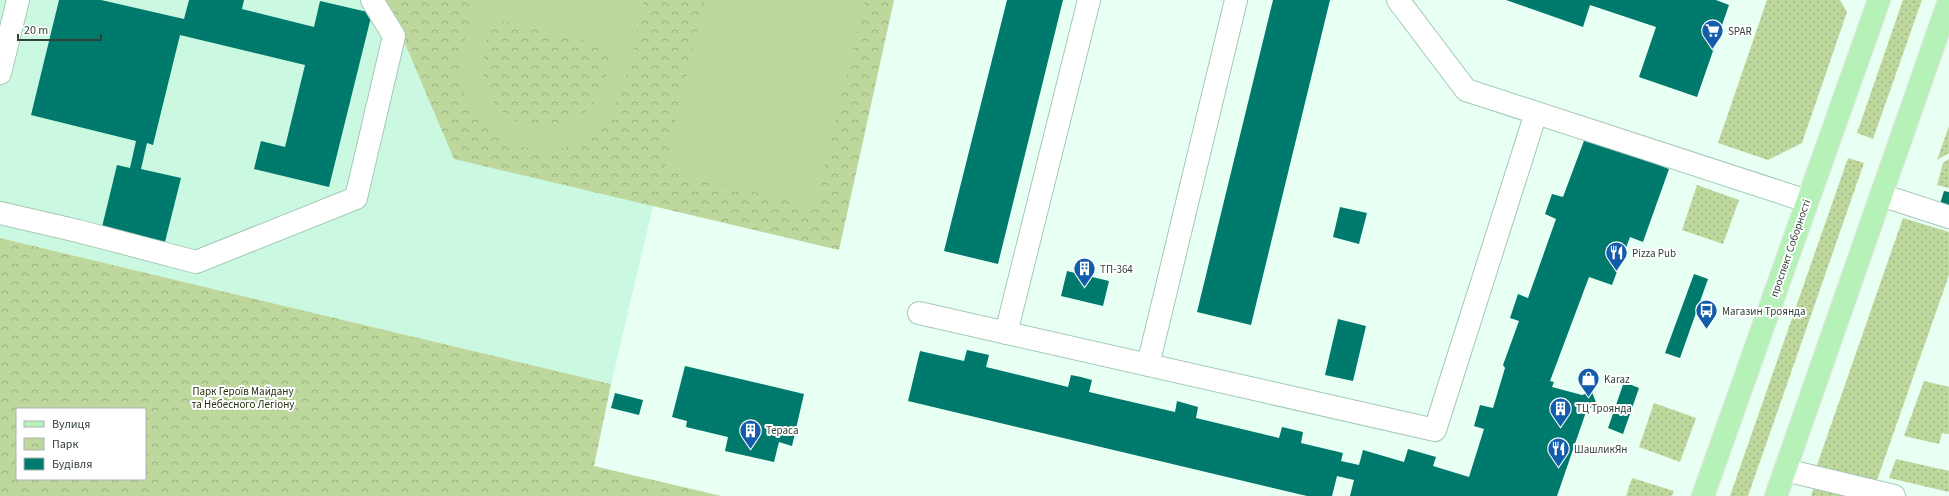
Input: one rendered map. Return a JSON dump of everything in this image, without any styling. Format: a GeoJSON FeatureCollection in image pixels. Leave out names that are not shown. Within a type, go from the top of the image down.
{"type":"FeatureCollection","features":[{"type":"Feature","properties":{"kind":"main road","name":"проспект Соборності"},"geometry":{"type":"LineString","coordinates":[[1702,496],[1879,0]]}},
{"type":"Feature","properties":{"kind":"main road"},"geometry":{"type":"LineString","coordinates":[[1776,496],[1949,1]]}},
{"type":"Feature","properties":{"kind":"lane"},"geometry":{"type":"LineString","coordinates":[[0,74],[18,0]]}},
{"type":"Feature","properties":{"kind":"lane"},"geometry":{"type":"LineString","coordinates":[[0,213],[78,231],[196,262],[356,198],[394,36],[372,0]]}},
{"type":"Feature","properties":{"kind":"lane"},"geometry":{"type":"LineString","coordinates":[[1006,333],[1089,0]]}},
{"type":"Feature","properties":{"kind":"lane"},"geometry":{"type":"LineString","coordinates":[[1148,365],[1236,0]]}},
{"type":"Feature","properties":{"kind":"lane"},"geometry":{"type":"LineString","coordinates":[[1398,0],[1466,90],[1807,201]]}},
{"type":"Feature","properties":{"kind":"lane"},"geometry":{"type":"LineString","coordinates":[[919,313],[1435,430],[1536,113]]}},
{"type":"Feature","properties":{"kind":"lane"},"geometry":{"type":"LineString","coordinates":[[1881,195],[1949,216]]}},
{"type":"Feature","properties":{"kind":"lane"},"geometry":{"type":"LineString","coordinates":[[1785,470],[1894,496]]}},
{"type":"Feature","properties":{"kind":"shaded area"},"geometry":{"type":"Polygon","coordinates":[[[0,0],[894,0],[839,250],[653,206],[611,384],[0,238],[0,0]]]}},
{"type":"Feature","properties":{"kind":"green space"},"geometry":{"type":"Polygon","coordinates":[[[382,0],[894,0],[839,250],[454,159],[398,27],[382,0]]]}},
{"type":"Feature","properties":{"kind":"green space"},"geometry":{"type":"Polygon","coordinates":[[[476,0],[644,0],[626,78],[621,93],[608,118],[591,136],[570,146],[548,150],[526,147],[505,139],[486,126],[471,108],[462,86],[461,76],[464,43],[476,0]],[[494,19],[486,43],[483,60],[483,76],[485,84],[493,101],[505,114],[520,123],[537,126],[554,126],[571,121],[586,111],[598,97],[605,79],[612,47],[494,19]]]}},
{"type":"Feature","properties":{"kind":"green space"},"geometry":{"type":"Polygon","coordinates":[[[705,0],[865,0],[815,206],[664,171],[705,0]]]}},
{"type":"Feature","properties":{"kind":"green space"},"geometry":{"type":"Polygon","coordinates":[[[1767,0],[1840,0],[1847,12],[1802,143],[1768,160],[1718,143],[1767,0]]]}},
{"type":"Feature","properties":{"kind":"green space"},"geometry":{"type":"Polygon","coordinates":[[[1903,0],[1922,0],[1873,139],[1857,133],[1903,0]]]}},
{"type":"Feature","properties":{"kind":"green space"},"geometry":{"type":"Polygon","coordinates":[[[1949,126],[1949,153],[1937,160],[1949,126]]]}},
{"type":"Feature","properties":{"kind":"green space"},"geometry":{"type":"Polygon","coordinates":[[[1848,158],[1864,163],[1748,496],[1730,496],[1848,158]]]}},
{"type":"Feature","properties":{"kind":"green space"},"geometry":{"type":"Polygon","coordinates":[[[1949,159],[1949,188],[1937,185],[1943,163],[1949,159]]]}},
{"type":"Feature","properties":{"kind":"green space"},"geometry":{"type":"Polygon","coordinates":[[[1697,185],[1739,200],[1723,244],[1682,230],[1697,185]]]}},
{"type":"Feature","properties":{"kind":"green space"},"geometry":{"type":"Polygon","coordinates":[[[1903,218],[1949,232],[1949,275],[1876,483],[1816,468],[1903,218]]]}},
{"type":"Feature","properties":{"kind":"green space","name":"Парк Героїв Майдану та Небесного Легіону"},"geometry":{"type":"Polygon","coordinates":[[[0,238],[611,384],[594,466],[721,496],[0,496],[0,238]]]}},
{"type":"Feature","properties":{"kind":"green space"},"geometry":{"type":"Polygon","coordinates":[[[1924,381],[1949,387],[1949,434],[1942,433],[1939,444],[1904,436],[1924,381]]]}},
{"type":"Feature","properties":{"kind":"green space"},"geometry":{"type":"Polygon","coordinates":[[[1654,403],[1696,418],[1680,462],[1639,447],[1654,403]]]}},
{"type":"Feature","properties":{"kind":"green space"},"geometry":{"type":"Polygon","coordinates":[[[1896,459],[1949,471],[1949,492],[1889,478],[1896,459]]]}},
{"type":"Feature","properties":{"kind":"green space"},"geometry":{"type":"Polygon","coordinates":[[[1632,478],[1674,491],[1672,496],[1626,496],[1632,478]]]}},
{"type":"Feature","properties":{"kind":"green space"},"geometry":{"type":"Polygon","coordinates":[[[1815,483],[1868,496],[1811,496],[1815,483]]]}},
{"type":"Feature","properties":{"kind":"building"},"geometry":{"type":"Polygon","coordinates":[[[59,0],[101,0],[184,19],[189,0],[244,0],[242,9],[314,27],[320,1],[372,13],[329,187],[254,169],[261,141],[285,147],[305,65],[180,35],[153,145],[147,143],[141,169],[181,178],[165,242],[102,227],[117,165],[130,168],[136,141],[31,115],[59,0]]]}},
{"type":"Feature","properties":{"kind":"building"},"geometry":{"type":"Polygon","coordinates":[[[1007,0],[1063,0],[998,264],[944,251],[1007,0]]]}},
{"type":"Feature","properties":{"kind":"building"},"geometry":{"type":"Polygon","coordinates":[[[1273,0],[1330,0],[1251,325],[1197,312],[1273,0]]]}},
{"type":"Feature","properties":{"kind":"building"},"geometry":{"type":"Polygon","coordinates":[[[1506,0],[1716,0],[1729,5],[1697,97],[1639,77],[1656,27],[1590,5],[1583,27],[1506,0]]]}},
{"type":"Feature","properties":{"kind":"building"},"geometry":{"type":"Polygon","coordinates":[[[1585,138],[1669,169],[1643,242],[1630,237],[1612,285],[1589,277],[1550,381],[1554,382],[1552,387],[1582,395],[1592,392],[1597,405],[1587,409],[1557,496],[1350,496],[1354,480],[1337,476],[1332,496],[1307,496],[908,401],[920,351],[964,361],[967,350],[989,355],[986,367],[1068,387],[1071,375],[1081,377],[1092,380],[1089,392],[1175,412],[1177,401],[1198,407],[1196,418],[1279,438],[1282,427],[1303,432],[1301,443],[1343,453],[1341,461],[1359,465],[1363,450],[1404,462],[1408,449],[1436,457],[1433,466],[1469,477],[1484,429],[1474,426],[1480,405],[1493,408],[1505,368],[1503,365],[1519,321],[1510,318],[1518,294],[1528,298],[1556,219],[1545,214],[1552,194],[1563,197],[1585,138]]]}},
{"type":"Feature","properties":{"kind":"building"},"geometry":{"type":"Polygon","coordinates":[[[1944,191],[1949,192],[1949,207],[1940,204],[1944,191]]]}},
{"type":"Feature","properties":{"kind":"building"},"geometry":{"type":"Polygon","coordinates":[[[1340,207],[1367,213],[1359,244],[1333,237],[1340,207]]]}},
{"type":"Feature","properties":{"kind":"building","name":"ТП-364"},"geometry":{"type":"Polygon","coordinates":[[[1067,271],[1109,281],[1103,306],[1061,296],[1067,271]]]}},
{"type":"Feature","properties":{"kind":"building"},"geometry":{"type":"Polygon","coordinates":[[[1694,274],[1708,279],[1680,358],[1665,353],[1694,274]]]}},
{"type":"Feature","properties":{"kind":"building"},"geometry":{"type":"Polygon","coordinates":[[[1338,319],[1366,326],[1353,381],[1325,375],[1338,319]]]}},
{"type":"Feature","properties":{"kind":"building"},"geometry":{"type":"Polygon","coordinates":[[[685,366],[804,394],[792,446],[779,442],[774,462],[725,451],[728,437],[686,427],[687,421],[672,417],[685,366]]]}},
{"type":"Feature","properties":{"kind":"building"},"geometry":{"type":"Polygon","coordinates":[[[1624,382],[1639,388],[1623,434],[1608,428],[1624,382]]]}},
{"type":"Feature","properties":{"kind":"building"},"geometry":{"type":"Polygon","coordinates":[[[615,393],[643,400],[639,415],[611,408],[615,393]]]}},
{"type":"Feature","properties":{"kind":"place","name":"SPAR"},"geometry":{"type":"Point","coordinates":[1713,50]}},
{"type":"Feature","properties":{"kind":"place","name":"Pizza Pub"},"geometry":{"type":"Point","coordinates":[1617,272]}},
{"type":"Feature","properties":{"kind":"place","name":"ТП-364"},"geometry":{"type":"Point","coordinates":[1085,288]}},
{"type":"Feature","properties":{"kind":"place","name":"Магазин Троянда"},"geometry":{"type":"Point","coordinates":[1707,330]}},
{"type":"Feature","properties":{"kind":"place","name":"Karaz"},"geometry":{"type":"Point","coordinates":[1589,398]}},
{"type":"Feature","properties":{"kind":"place","name":"ТЦ Троянда"},"geometry":{"type":"Point","coordinates":[1560,428]}},
{"type":"Feature","properties":{"kind":"place","name":"Тераса"},"geometry":{"type":"Point","coordinates":[751,450]}},
{"type":"Feature","properties":{"kind":"place","name":"ШашликЯн"},"geometry":{"type":"Point","coordinates":[1558,468]}}]}
